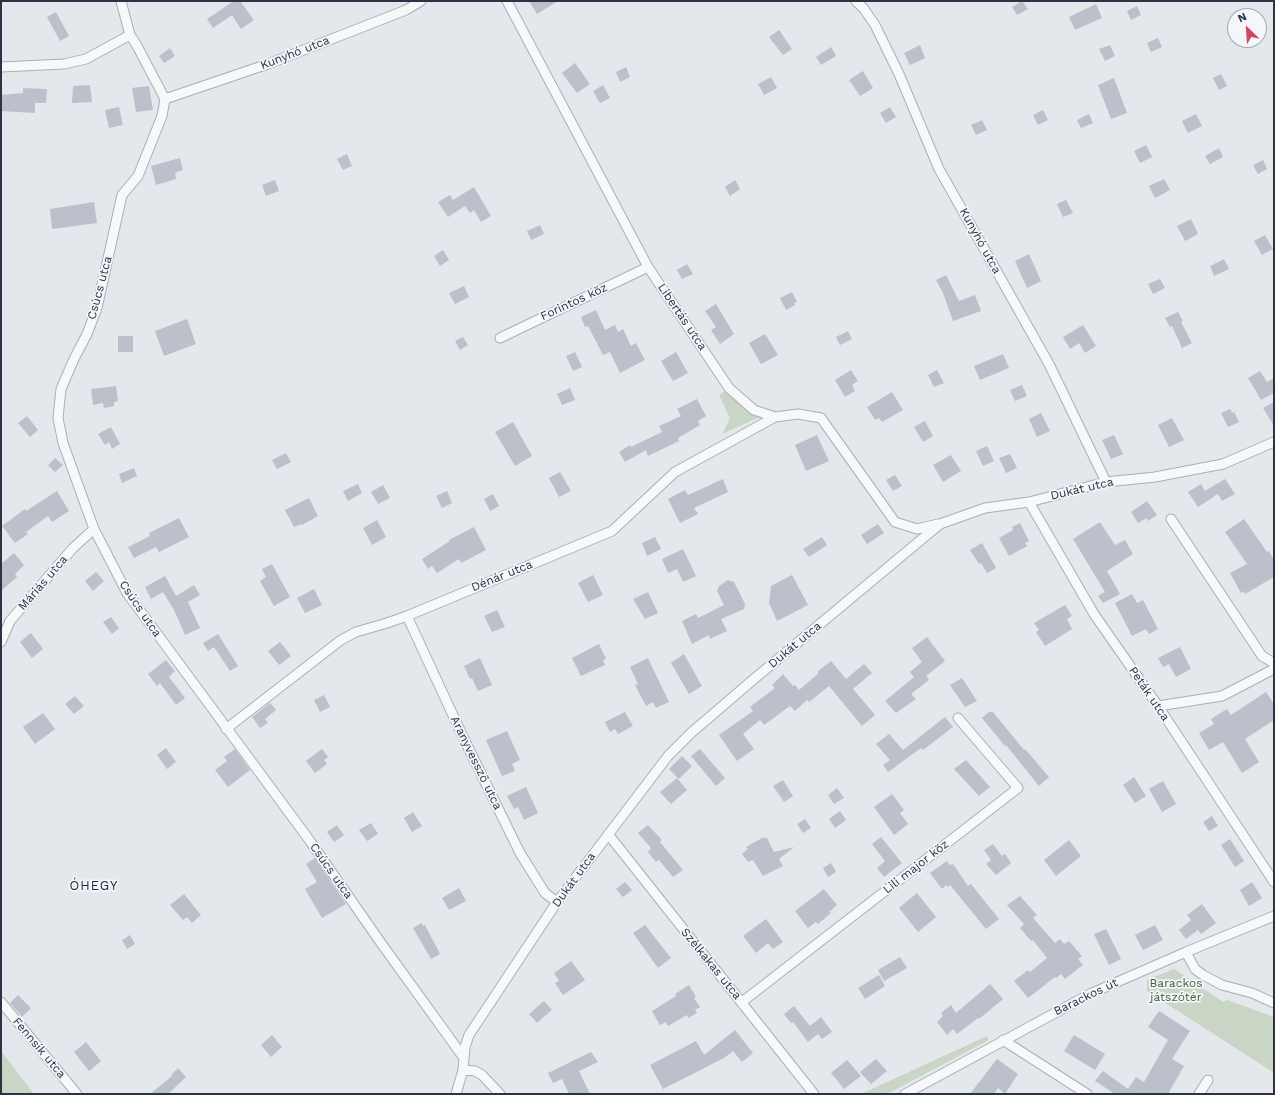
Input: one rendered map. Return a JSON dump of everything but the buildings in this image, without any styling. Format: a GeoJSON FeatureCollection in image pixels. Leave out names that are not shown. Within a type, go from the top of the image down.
{"type":"FeatureCollection","features":[{"type":"Feature","properties":{"kind":"street"},"geometry":{"type":"LineString","coordinates":[[121,1],[130,35],[165,99]]}},
{"type":"Feature","properties":{"kind":"street","name":"Kunyhó utca"},"geometry":{"type":"LineString","coordinates":[[165,99],[268,64],[406,10],[421,1]]}},
{"type":"Feature","properties":{"kind":"street","name":"Libertás utca"},"geometry":{"type":"LineString","coordinates":[[507,1],[648,267],[729,388],[754,410],[775,417],[798,414],[821,418],[895,522],[917,529],[940,524]]}},
{"type":"Feature","properties":{"kind":"street","name":"Kunyhó utca"},"geometry":{"type":"LineString","coordinates":[[856,1],[875,24],[899,74],[939,169],[1049,364],[1106,482]]}},
{"type":"Feature","properties":{"kind":"street"},"geometry":{"type":"LineString","coordinates":[[1,67],[64,64],[86,59],[130,35]]}},
{"type":"Feature","properties":{"kind":"street","name":"Csúcs utca"},"geometry":{"type":"LineString","coordinates":[[165,99],[162,116],[138,176],[122,195],[98,308],[61,388],[58,418],[63,443],[94,529],[127,593],[310,841],[464,1058]]}},
{"type":"Feature","properties":{"kind":"street","name":"Forintos köz"},"geometry":{"type":"LineString","coordinates":[[500,338],[648,267]]}},
{"type":"Feature","properties":{"kind":"street","name":"Dénár utca"},"geometry":{"type":"LineString","coordinates":[[226,728],[341,640],[356,632],[407,616],[612,531],[675,472],[775,417]]}},
{"type":"Feature","properties":{"kind":"street","name":"Dukát utca"},"geometry":{"type":"LineString","coordinates":[[464,1058],[469,1035],[557,902],[668,756],[691,733],[754,678],[940,524],[985,508],[1029,502],[1106,482],[1155,477],[1222,464],[1274,442]]}},
{"type":"Feature","properties":{"kind":"street","name":"Peták utca"},"geometry":{"type":"LineString","coordinates":[[1029,502],[1094,614],[1158,706],[1274,882]]}},
{"type":"Feature","properties":{"kind":"street"},"geometry":{"type":"LineString","coordinates":[[1171,519],[1262,656],[1274,663]]}},
{"type":"Feature","properties":{"kind":"street","name":"Máriás utca"},"geometry":{"type":"LineString","coordinates":[[1,642],[10,621],[73,548],[94,529]]}},
{"type":"Feature","properties":{"kind":"street","name":"Aranyvessző utca"},"geometry":{"type":"LineString","coordinates":[[407,616],[464,739],[520,853],[545,893],[557,902]]}},
{"type":"Feature","properties":{"kind":"street"},"geometry":{"type":"LineString","coordinates":[[1158,706],[1222,696],[1274,669]]}},
{"type":"Feature","properties":{"kind":"street","name":"Lili major köz"},"geometry":{"type":"LineString","coordinates":[[742,1002],[1018,788],[958,718]]}},
{"type":"Feature","properties":{"kind":"street","name":"Szélkakas utca"},"geometry":{"type":"LineString","coordinates":[[608,834],[814,1094]]}},
{"type":"Feature","properties":{"kind":"street","name":"Barackos út"},"geometry":{"type":"LineString","coordinates":[[905,1094],[1092,993],[1274,916]]}},
{"type":"Feature","properties":{"kind":"street"},"geometry":{"type":"LineString","coordinates":[[1186,952],[1195,969],[1202,975],[1222,985],[1252,993],[1274,1003]]}},
{"type":"Feature","properties":{"kind":"street","name":"Fennsík utca"},"geometry":{"type":"LineString","coordinates":[[1,1002],[77,1094]]}},
{"type":"Feature","properties":{"kind":"street"},"geometry":{"type":"LineString","coordinates":[[1003,1040],[1087,1094]]}},
{"type":"Feature","properties":{"kind":"street"},"geometry":{"type":"LineString","coordinates":[[456,1094],[463,1070],[464,1058]]}},
{"type":"Feature","properties":{"kind":"street"},"geometry":{"type":"LineString","coordinates":[[463,1070],[482,1075],[500,1094]]}},
{"type":"Feature","properties":{"kind":"street"},"geometry":{"type":"LineString","coordinates":[[1199,1094],[1208,1080]]}},
{"type":"Feature","properties":{"kind":"green space"},"geometry":{"type":"Polygon","coordinates":[[[726,390],[762,416],[722,434],[730,418],[719,395],[726,390]]]}},
{"type":"Feature","properties":{"kind":"green space","name":"Barackos játszótér"},"geometry":{"type":"Polygon","coordinates":[[[1174,969],[1223,1002],[1227,1000],[1274,1017],[1274,1073],[1147,991],[1147,980],[1174,969]]]}},
{"type":"Feature","properties":{"kind":"green space"},"geometry":{"type":"Polygon","coordinates":[[[987,1036],[989,1040],[887,1094],[861,1094],[987,1036]]]}},
{"type":"Feature","properties":{"kind":"green space"},"geometry":{"type":"Polygon","coordinates":[[[1,1051],[34,1094],[1,1094],[1,1051]]]}},
{"type":"Feature","properties":{"kind":"district","name":"ÓHEGY"},"geometry":{"type":"Point","coordinates":[94,886]}}]}
